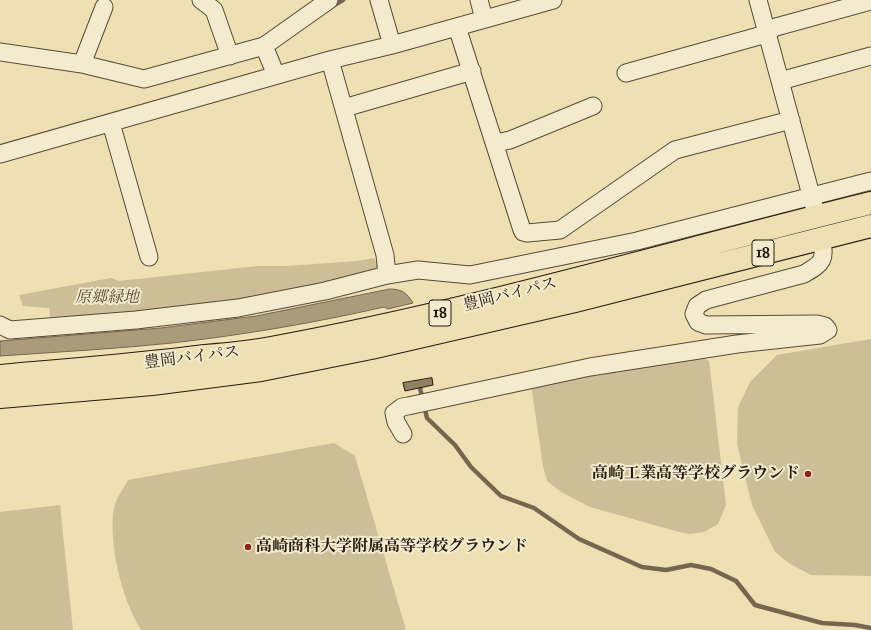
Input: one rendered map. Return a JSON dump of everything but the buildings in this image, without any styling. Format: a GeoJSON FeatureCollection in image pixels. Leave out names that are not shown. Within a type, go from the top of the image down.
{"type":"FeatureCollection","features":[{"type":"Feature","properties":{"kind":"highway","name":"豊岡バイパス"},"geometry":{"type":"LineString","coordinates":[[0,376],[162,362],[268,348],[337,335],[420,318],[555,284],[814,206],[871,203]]}},
{"type":"Feature","properties":{"kind":"highway","name":"豊岡バイパス"},"geometry":{"type":"LineString","coordinates":[[0,397],[152,384],[269,369],[371,348],[552,306],[871,226]]}},
{"type":"Feature","properties":{"kind":"street"},"geometry":{"type":"LineString","coordinates":[[201,0],[214,10],[230,56]]}},
{"type":"Feature","properties":{"kind":"street"},"geometry":{"type":"LineString","coordinates":[[0,52],[82,64],[144,79],[264,46],[329,0]]}},
{"type":"Feature","properties":{"kind":"street"},"geometry":{"type":"LineString","coordinates":[[379,0],[392,46]]}},
{"type":"Feature","properties":{"kind":"street"},"geometry":{"type":"LineString","coordinates":[[479,0],[484,19]]}},
{"type":"Feature","properties":{"kind":"street"},"geometry":{"type":"LineString","coordinates":[[0,154],[276,75],[330,60],[392,46],[553,0]]}},
{"type":"Feature","properties":{"kind":"street"},"geometry":{"type":"LineString","coordinates":[[758,0],[768,32],[814,206]]}},
{"type":"Feature","properties":{"kind":"street"},"geometry":{"type":"LineString","coordinates":[[626,74],[768,32],[776,27],[871,1]]}},
{"type":"Feature","properties":{"kind":"street"},"geometry":{"type":"LineString","coordinates":[[82,64],[104,6]]}},
{"type":"Feature","properties":{"kind":"street"},"geometry":{"type":"LineString","coordinates":[[458,27],[523,232],[530,233],[560,230],[675,150],[791,120]]}},
{"type":"Feature","properties":{"kind":"street"},"geometry":{"type":"LineString","coordinates":[[264,46],[276,75]]}},
{"type":"Feature","properties":{"kind":"street"},"geometry":{"type":"LineString","coordinates":[[780,81],[871,56]]}},
{"type":"Feature","properties":{"kind":"street"},"geometry":{"type":"LineString","coordinates":[[330,60],[385,254],[387,275]]}},
{"type":"Feature","properties":{"kind":"street"},"geometry":{"type":"LineString","coordinates":[[344,108],[472,71]]}},
{"type":"Feature","properties":{"kind":"street"},"geometry":{"type":"LineString","coordinates":[[496,143],[510,140],[593,106]]}},
{"type":"Feature","properties":{"kind":"street"},"geometry":{"type":"LineString","coordinates":[[111,123],[149,257]]}},
{"type":"Feature","properties":{"kind":"street"},"geometry":{"type":"LineString","coordinates":[[0,325],[10,330],[136,320],[238,308],[325,291],[387,275],[418,270],[470,275],[814,206],[871,181]]}},
{"type":"Feature","properties":{"kind":"street"},"geometry":{"type":"LineString","coordinates":[[403,434],[396,422],[394,413],[402,407],[590,367],[673,353],[820,335],[828,330],[825,326],[817,324],[706,325],[698,322],[694,314],[697,306],[706,300],[804,274],[817,267],[823,259],[824,250],[821,238]]}},
{"type":"Feature","properties":{"kind":"green space","name":"原郷緑地"},"geometry":{"type":"Polygon","coordinates":[[[374,258],[380,272],[292,293],[51,322],[49,308],[23,306],[19,295],[111,278],[119,281],[258,266],[286,266],[357,261],[374,258]]]}},
{"type":"Feature","properties":{"kind":"green space","name":"高崎工業高等学校グラウンド"},"geometry":{"type":"Polygon","coordinates":[[[871,339],[871,576],[811,575],[790,564],[775,552],[752,505],[737,444],[738,407],[750,382],[777,355],[871,339]]]}},
{"type":"Feature","properties":{"kind":"green space"},"geometry":{"type":"Polygon","coordinates":[[[699,356],[709,361],[726,505],[718,524],[704,532],[690,534],[679,532],[590,507],[561,492],[547,481],[543,466],[531,385],[699,356]]]}},
{"type":"Feature","properties":{"kind":"green space","name":"高崎商科大学附属高等学校グラウンド"},"geometry":{"type":"Polygon","coordinates":[[[334,443],[355,456],[406,630],[141,630],[128,603],[118,571],[113,538],[115,504],[128,480],[334,443]]]}},
{"type":"Feature","properties":{"kind":"green space"},"geometry":{"type":"Polygon","coordinates":[[[60,505],[73,630],[0,630],[0,512],[60,505]]]}},
{"type":"Feature","properties":{"kind":"shaded area"},"geometry":{"type":"Polygon","coordinates":[[[390,289],[404,292],[413,303],[388,309],[384,307],[278,328],[199,340],[129,347],[0,356],[0,341],[161,328],[256,316],[390,289]]]}},
{"type":"Feature","properties":{"kind":"waterway"},"geometry":{"type":"LineString","coordinates":[[331,7],[343,0]]}},
{"type":"Feature","properties":{"kind":"waterway"},"geometry":{"type":"LineString","coordinates":[[420,388],[427,418],[455,445],[471,467],[501,496],[534,508],[579,539],[642,567],[666,570],[691,565],[711,569],[736,581],[755,605],[822,623],[855,625],[871,628]]}},
{"type":"Feature","properties":{"kind":"place","name":"高崎工業高等学校グラウンド"},"geometry":{"type":"Point","coordinates":[808,474]}},
{"type":"Feature","properties":{"kind":"place","name":"高崎商科大学附属高等学校グラウンド"},"geometry":{"type":"Point","coordinates":[248,547]}}]}
